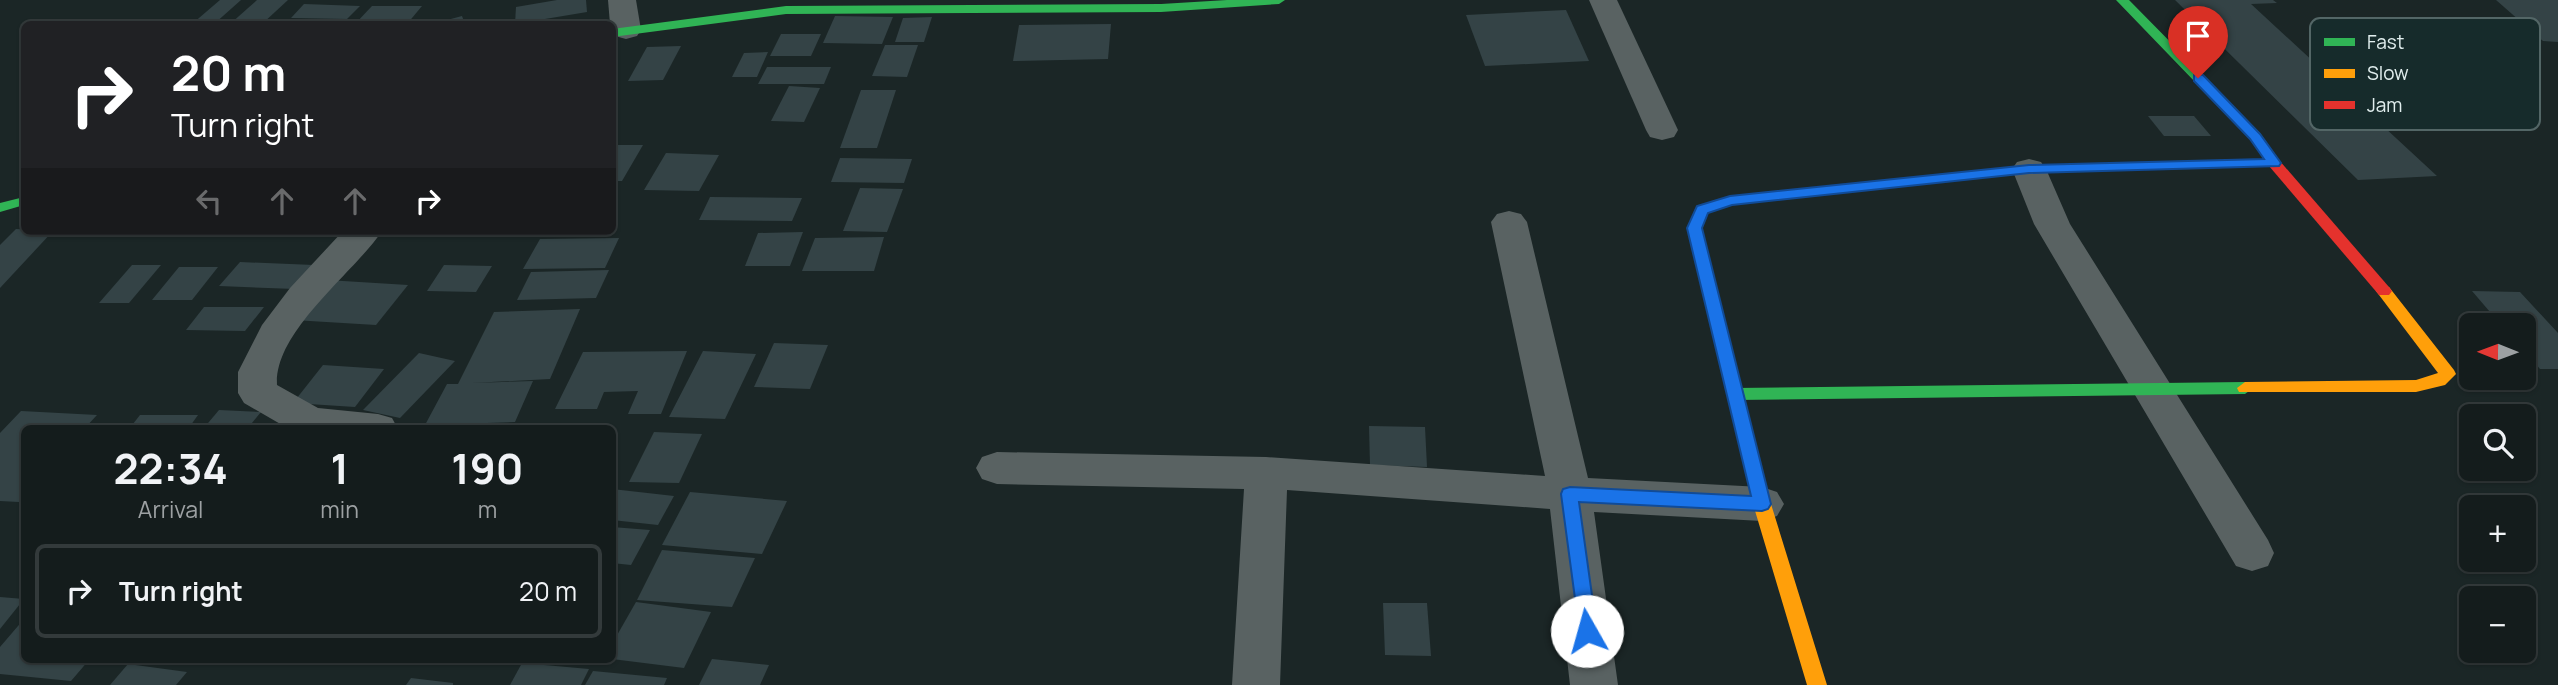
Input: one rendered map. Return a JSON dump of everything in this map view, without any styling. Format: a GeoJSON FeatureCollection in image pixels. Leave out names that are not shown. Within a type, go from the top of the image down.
{"type":"FeatureCollection","features":[{"type":"Feature","properties":{"kind":"street"},"geometry":{"type":"LineString","coordinates":[[622,0],[619,31],[786,10],[1161,8],[1279,0]]}},
{"type":"Feature","properties":{"kind":"street"},"geometry":{"type":"LineString","coordinates":[[1603,0],[1662,130]]}},
{"type":"Feature","properties":{"kind":"street"},"geometry":{"type":"LineString","coordinates":[[1735,394],[2416,386],[2439,381],[2448,374],[2397,306],[2274,163],[2255,136],[2122,0]]}},
{"type":"Feature","properties":{"kind":"street"},"geometry":{"type":"LineString","coordinates":[[1817,685],[1762,504],[1694,228],[1702,210],[1730,201],[2029,169],[2274,163]]}},
{"type":"Feature","properties":{"kind":"street"},"geometry":{"type":"LineString","coordinates":[[2029,169],[2052,224],[2252,553]]}},
{"type":"Feature","properties":{"kind":"street"},"geometry":{"type":"LineString","coordinates":[[0,208],[21,202]]}},
{"type":"Feature","properties":{"kind":"street"},"geometry":{"type":"LineString","coordinates":[[1509,222],[1570,494],[1594,685]]}},
{"type":"Feature","properties":{"kind":"street"},"geometry":{"type":"LineString","coordinates":[[339,425],[310,422],[258,393],[257,374],[270,345],[325,270],[360,235]]}},
{"type":"Feature","properties":{"kind":"street"},"geometry":{"type":"LineString","coordinates":[[998,468],[1266,473],[1762,504]]}},
{"type":"Feature","properties":{"kind":"street"},"geometry":{"type":"LineString","coordinates":[[1256,685],[1266,473]]}},
{"type":"Feature","properties":{"kind":"building"},"geometry":{"type":"Polygon","coordinates":[[[220,0],[241,0],[217,21],[196,21],[220,0]]]}},
{"type":"Feature","properties":{"kind":"building"},"geometry":{"type":"Polygon","coordinates":[[[257,0],[288,0],[265,21],[233,21],[257,0]]]}},
{"type":"Feature","properties":{"kind":"building"},"geometry":{"type":"Polygon","coordinates":[[[557,0],[586,0],[587,12],[533,21],[515,21],[516,7],[557,0]]]}},
{"type":"Feature","properties":{"kind":"building"},"geometry":{"type":"Polygon","coordinates":[[[2175,0],[2273,0],[2277,3],[2251,4],[2310,59],[2310,130],[2387,130],[2437,176],[2358,180],[2175,0]]]}},
{"type":"Feature","properties":{"kind":"building"},"geometry":{"type":"Polygon","coordinates":[[[2496,0],[2558,0],[2558,42],[2540,38],[2540,18],[2517,18],[2496,0]]]}},
{"type":"Feature","properties":{"kind":"building"},"geometry":{"type":"Polygon","coordinates":[[[304,4],[360,6],[347,19],[291,18],[304,4]]]}},
{"type":"Feature","properties":{"kind":"building"},"geometry":{"type":"Polygon","coordinates":[[[372,6],[422,6],[410,21],[358,21],[372,6]]]}},
{"type":"Feature","properties":{"kind":"building"},"geometry":{"type":"Polygon","coordinates":[[[1566,10],[1589,61],[1485,66],[1466,15],[1566,10]]]}},
{"type":"Feature","properties":{"kind":"building"},"geometry":{"type":"Polygon","coordinates":[[[462,16],[464,21],[443,21],[462,16]]]}},
{"type":"Feature","properties":{"kind":"building"},"geometry":{"type":"Polygon","coordinates":[[[835,16],[893,17],[882,44],[823,43],[835,16]]]}},
{"type":"Feature","properties":{"kind":"building"},"geometry":{"type":"Polygon","coordinates":[[[932,17],[924,42],[895,42],[903,18],[932,17]]]}},
{"type":"Feature","properties":{"kind":"building"},"geometry":{"type":"Polygon","coordinates":[[[1111,24],[1108,59],[1013,61],[1019,25],[1111,24]]]}},
{"type":"Feature","properties":{"kind":"building"},"geometry":{"type":"Polygon","coordinates":[[[781,34],[821,34],[811,56],[770,56],[781,34]]]}},
{"type":"Feature","properties":{"kind":"building"},"geometry":{"type":"Polygon","coordinates":[[[885,45],[918,45],[907,77],[872,76],[885,45]]]}},
{"type":"Feature","properties":{"kind":"building"},"geometry":{"type":"Polygon","coordinates":[[[681,46],[663,80],[628,81],[647,47],[681,46]]]}},
{"type":"Feature","properties":{"kind":"building"},"geometry":{"type":"Polygon","coordinates":[[[768,52],[757,77],[732,77],[744,53],[768,52]]]}},
{"type":"Feature","properties":{"kind":"building"},"geometry":{"type":"Polygon","coordinates":[[[767,67],[831,67],[824,84],[758,84],[767,67]]]}},
{"type":"Feature","properties":{"kind":"building"},"geometry":{"type":"Polygon","coordinates":[[[789,86],[820,88],[804,122],[771,121],[789,86]]]}},
{"type":"Feature","properties":{"kind":"building"},"geometry":{"type":"Polygon","coordinates":[[[861,90],[896,90],[877,148],[840,148],[861,90]]]}},
{"type":"Feature","properties":{"kind":"building"},"geometry":{"type":"Polygon","coordinates":[[[2148,116],[2194,116],[2211,136],[2164,136],[2148,116]]]}},
{"type":"Feature","properties":{"kind":"building"},"geometry":{"type":"Polygon","coordinates":[[[616,145],[643,145],[622,181],[616,181],[616,145]]]}},
{"type":"Feature","properties":{"kind":"building"},"geometry":{"type":"Polygon","coordinates":[[[666,153],[719,155],[699,191],[644,190],[666,153]]]}},
{"type":"Feature","properties":{"kind":"building"},"geometry":{"type":"Polygon","coordinates":[[[840,158],[912,159],[904,183],[831,182],[840,158]]]}},
{"type":"Feature","properties":{"kind":"building"},"geometry":{"type":"Polygon","coordinates":[[[860,188],[903,189],[887,232],[843,231],[860,188]]]}},
{"type":"Feature","properties":{"kind":"building"},"geometry":{"type":"Polygon","coordinates":[[[710,197],[802,198],[792,221],[699,220],[710,197]]]}},
{"type":"Feature","properties":{"kind":"building"},"geometry":{"type":"Polygon","coordinates":[[[16,229],[21,229],[21,235],[49,235],[0,288],[0,245],[16,229]]]}},
{"type":"Feature","properties":{"kind":"building"},"geometry":{"type":"Polygon","coordinates":[[[803,232],[790,266],[745,266],[758,233],[803,232]]]}},
{"type":"Feature","properties":{"kind":"building"},"geometry":{"type":"Polygon","coordinates":[[[884,237],[874,271],[802,271],[815,238],[884,237]]]}},
{"type":"Feature","properties":{"kind":"building"},"geometry":{"type":"Polygon","coordinates":[[[619,238],[605,268],[523,269],[540,239],[619,238]]]}},
{"type":"Feature","properties":{"kind":"building"},"geometry":{"type":"Polygon","coordinates":[[[240,262],[314,265],[295,289],[219,286],[240,262]]]}},
{"type":"Feature","properties":{"kind":"building"},"geometry":{"type":"Polygon","coordinates":[[[132,265],[161,265],[129,303],[99,303],[132,265]]]}},
{"type":"Feature","properties":{"kind":"building"},"geometry":{"type":"Polygon","coordinates":[[[444,265],[492,266],[476,292],[427,291],[444,265]]]}},
{"type":"Feature","properties":{"kind":"building"},"geometry":{"type":"Polygon","coordinates":[[[179,267],[218,267],[192,300],[152,300],[179,267]]]}},
{"type":"Feature","properties":{"kind":"building"},"geometry":{"type":"Polygon","coordinates":[[[609,270],[596,298],[517,300],[531,272],[609,270]]]}},
{"type":"Feature","properties":{"kind":"building"},"geometry":{"type":"Polygon","coordinates":[[[327,280],[408,285],[376,325],[293,320],[327,280]]]}},
{"type":"Feature","properties":{"kind":"building"},"geometry":{"type":"Polygon","coordinates":[[[2472,291],[2520,292],[2558,333],[2558,369],[2540,369],[2536,364],[2536,313],[2491,313],[2472,291]]]}},
{"type":"Feature","properties":{"kind":"building"},"geometry":{"type":"Polygon","coordinates":[[[204,307],[264,307],[245,331],[186,330],[204,307]]]}},
{"type":"Feature","properties":{"kind":"building"},"geometry":{"type":"Polygon","coordinates":[[[580,309],[550,379],[472,383],[533,381],[515,422],[425,425],[447,384],[458,384],[494,312],[580,309]]]}},
{"type":"Feature","properties":{"kind":"building"},"geometry":{"type":"Polygon","coordinates":[[[774,343],[828,345],[810,389],[754,387],[774,343]]]}},
{"type":"Feature","properties":{"kind":"building"},"geometry":{"type":"Polygon","coordinates":[[[687,351],[661,414],[628,414],[638,391],[604,392],[597,409],[555,409],[583,352],[687,351]]]}},
{"type":"Feature","properties":{"kind":"building"},"geometry":{"type":"Polygon","coordinates":[[[703,351],[756,354],[725,419],[669,417],[703,351]]]}},
{"type":"Feature","properties":{"kind":"building"},"geometry":{"type":"Polygon","coordinates":[[[419,353],[455,361],[400,418],[363,410],[419,353]]]}},
{"type":"Feature","properties":{"kind":"building"},"geometry":{"type":"Polygon","coordinates":[[[323,365],[384,369],[355,407],[293,403],[323,365]]]}},
{"type":"Feature","properties":{"kind":"building"},"geometry":{"type":"Polygon","coordinates":[[[219,410],[261,412],[250,425],[206,425],[219,410]]]}},
{"type":"Feature","properties":{"kind":"building"},"geometry":{"type":"Polygon","coordinates":[[[21,411],[97,415],[88,425],[21,425],[19,502],[0,501],[0,433],[21,411]]]}},
{"type":"Feature","properties":{"kind":"building"},"geometry":{"type":"Polygon","coordinates":[[[140,415],[198,415],[191,425],[132,425],[140,415]]]}},
{"type":"Feature","properties":{"kind":"building"},"geometry":{"type":"Polygon","coordinates":[[[1369,426],[1425,427],[1427,467],[1370,465],[1369,426]]]}},
{"type":"Feature","properties":{"kind":"building"},"geometry":{"type":"Polygon","coordinates":[[[654,432],[702,434],[679,483],[629,482],[654,432]]]}},
{"type":"Feature","properties":{"kind":"building"},"geometry":{"type":"Polygon","coordinates":[[[616,489],[674,496],[658,525],[616,520],[616,489]]]}},
{"type":"Feature","properties":{"kind":"building"},"geometry":{"type":"Polygon","coordinates":[[[690,492],[787,501],[762,554],[662,545],[690,492]]]}},
{"type":"Feature","properties":{"kind":"building"},"geometry":{"type":"Polygon","coordinates":[[[616,527],[650,530],[631,565],[616,563],[616,527]]]}},
{"type":"Feature","properties":{"kind":"building"},"geometry":{"type":"Polygon","coordinates":[[[662,550],[755,558],[732,607],[637,600],[662,550]]]}},
{"type":"Feature","properties":{"kind":"building"},"geometry":{"type":"Polygon","coordinates":[[[0,597],[21,599],[21,603],[0,629],[0,597]]]}},
{"type":"Feature","properties":{"kind":"building"},"geometry":{"type":"Polygon","coordinates":[[[636,602],[711,612],[684,668],[616,660],[616,637],[636,602]]]}},
{"type":"Feature","properties":{"kind":"building"},"geometry":{"type":"Polygon","coordinates":[[[1383,603],[1427,603],[1431,656],[1385,655],[1383,603]]]}},
{"type":"Feature","properties":{"kind":"building"},"geometry":{"type":"Polygon","coordinates":[[[21,622],[21,663],[86,663],[71,681],[0,674],[0,647],[21,622]]]}},
{"type":"Feature","properties":{"kind":"building"},"geometry":{"type":"Polygon","coordinates":[[[712,659],[769,665],[760,685],[699,685],[712,659]]]}},
{"type":"Feature","properties":{"kind":"building"},"geometry":{"type":"Polygon","coordinates":[[[522,663],[589,669],[581,685],[510,685],[522,663]]]}},
{"type":"Feature","properties":{"kind":"building"},"geometry":{"type":"Polygon","coordinates":[[[128,664],[187,672],[176,685],[110,685],[128,664]]]}},
{"type":"Feature","properties":{"kind":"building"},"geometry":{"type":"Polygon","coordinates":[[[593,671],[667,678],[664,685],[585,685],[593,671]]]}},
{"type":"Feature","properties":{"kind":"building"},"geometry":{"type":"Polygon","coordinates":[[[411,678],[453,683],[453,685],[406,685],[411,678]]]}},
{"type":"Feature","properties":{"kind":"traffic: fast"},"geometry":{"type":"LineString","coordinates":[[616,32],[786,10],[1161,8],[1279,0]]}},
{"type":"Feature","properties":{"kind":"traffic: fast"},"geometry":{"type":"LineString","coordinates":[[1915,181],[2029,169],[2274,163],[2255,136],[2122,0]]}},
{"type":"Feature","properties":{"kind":"traffic: fast"},"geometry":{"type":"LineString","coordinates":[[0,208],[21,202]]}},
{"type":"Feature","properties":{"kind":"traffic: fast"},"geometry":{"type":"LineString","coordinates":[[1735,394],[2245,388]]}},
{"type":"Feature","properties":{"kind":"traffic: slow"},"geometry":{"type":"LineString","coordinates":[[2245,388],[2416,386],[2439,381],[2448,374],[2384,291]]}},
{"type":"Feature","properties":{"kind":"traffic: slow"},"geometry":{"type":"LineString","coordinates":[[1720,332],[1762,504],[1817,685]]}},
{"type":"Feature","properties":{"kind":"traffic: jam"},"geometry":{"type":"LineString","coordinates":[[2274,163],[2384,291]]}},
{"type":"Feature","properties":{"kind":"traffic: jam"},"geometry":{"type":"LineString","coordinates":[[1720,332],[1694,228],[1702,210],[1730,201],[1915,181]]}},
{"type":"Feature","properties":{"kind":"route"},"geometry":{"type":"LineString","coordinates":[[1587,631],[1570,494],[1762,504],[1694,228],[1702,210],[1730,201],[2029,169],[2274,163],[2255,136],[2198,78]]}}]}
